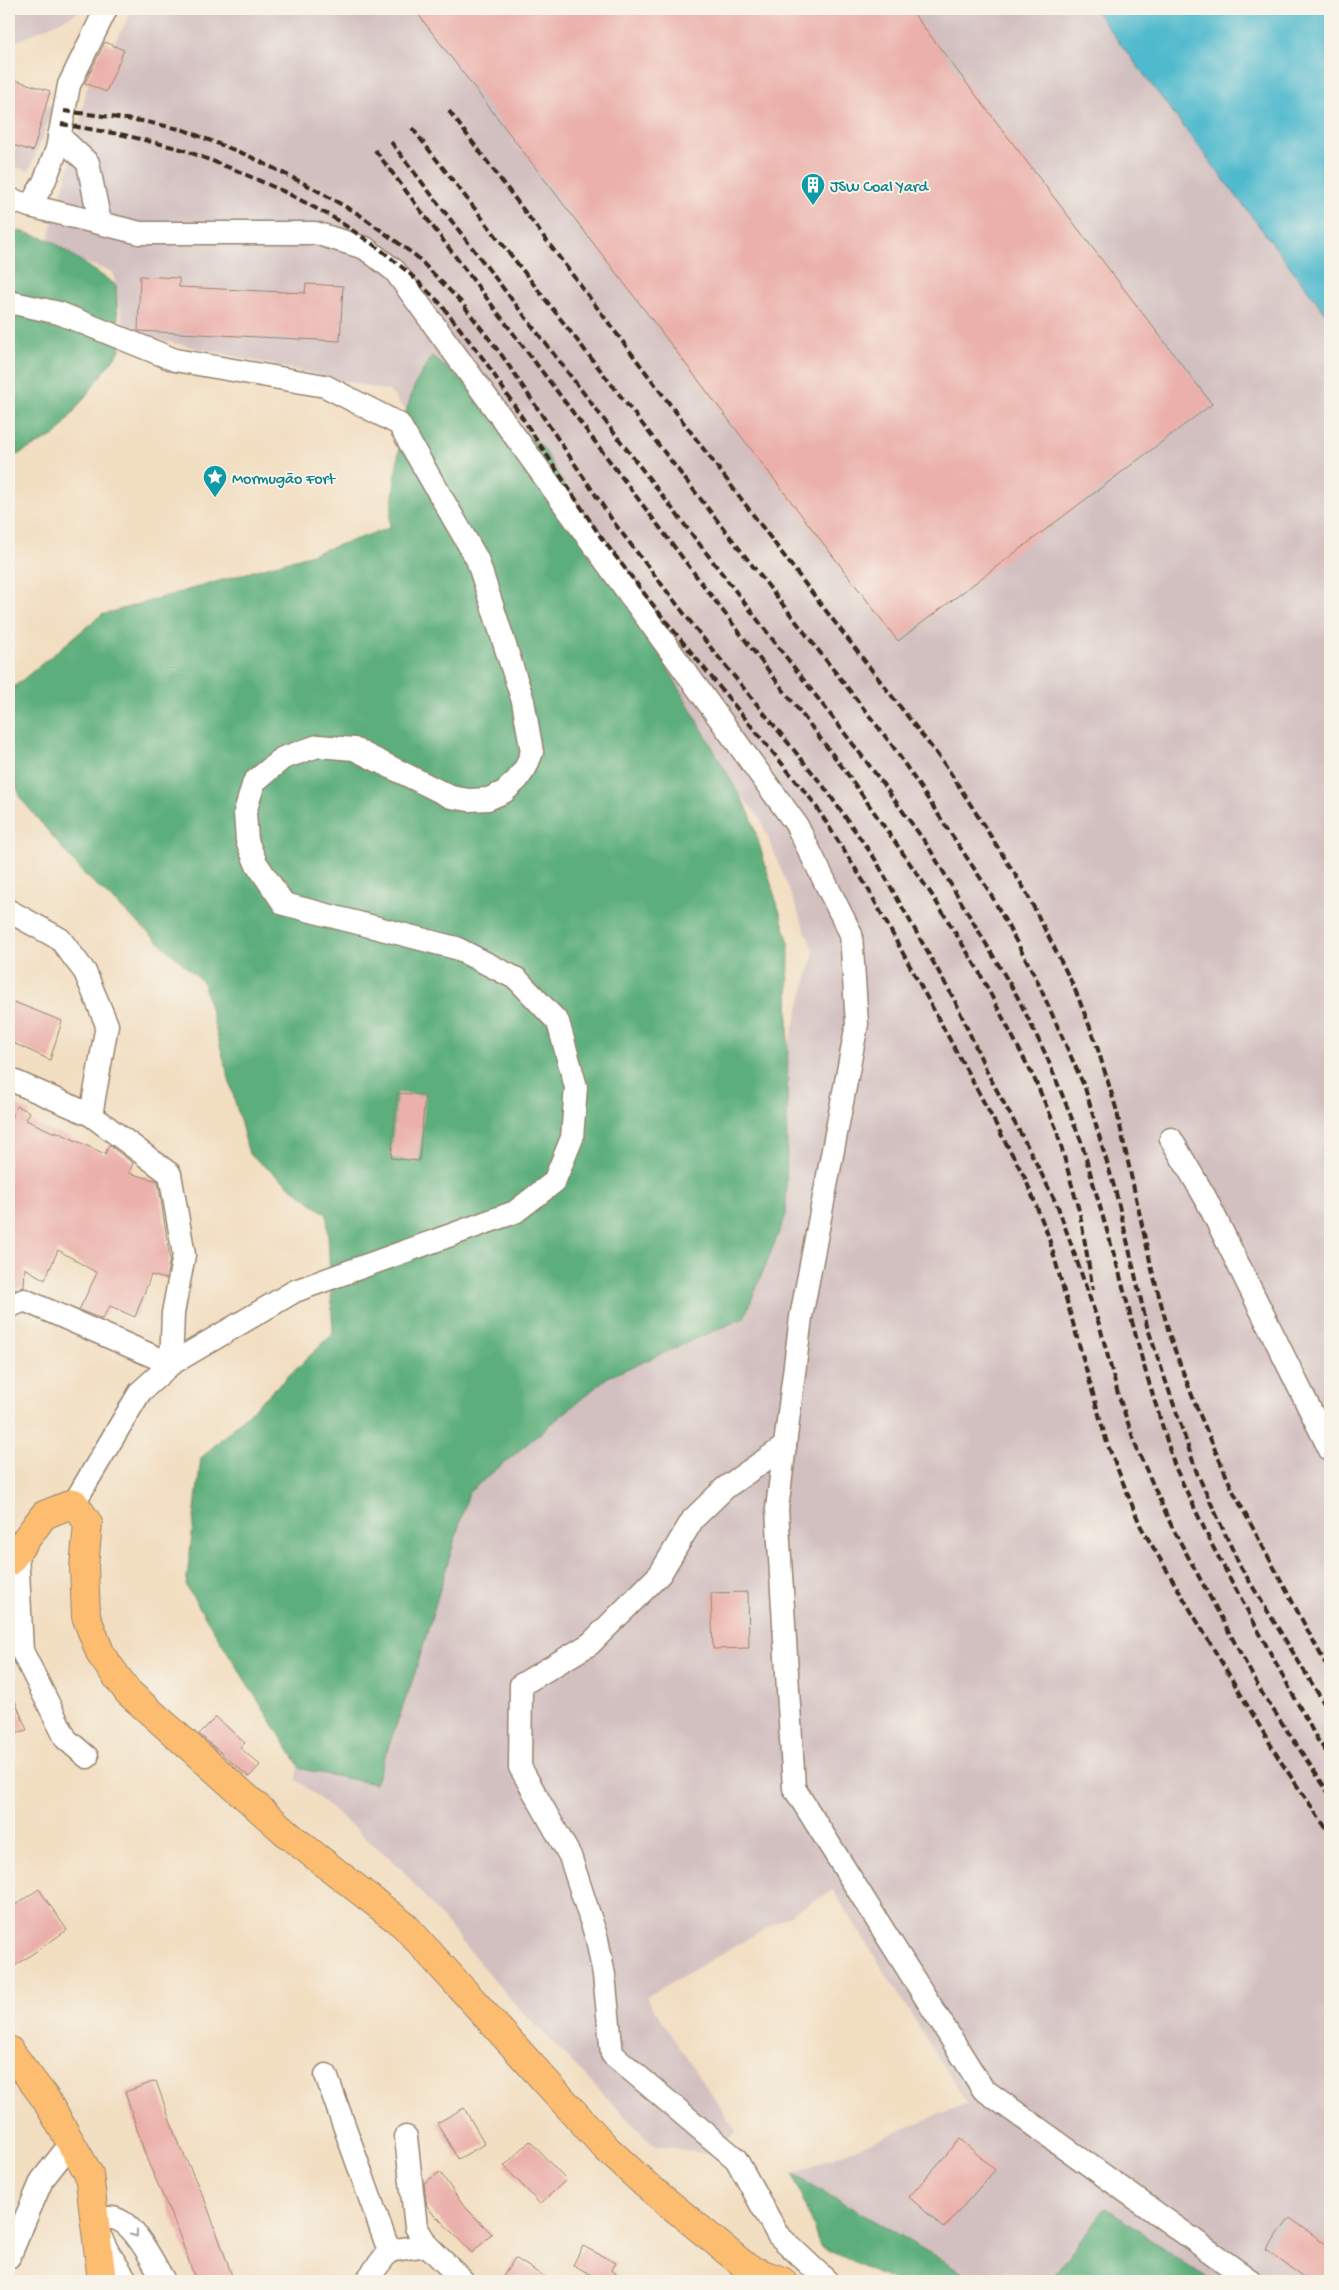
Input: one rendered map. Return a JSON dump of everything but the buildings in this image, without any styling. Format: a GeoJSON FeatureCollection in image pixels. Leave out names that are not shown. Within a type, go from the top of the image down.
{"type":"FeatureCollection","features":[{"type":"Feature","properties":{"kind":"main road"},"geometry":{"type":"LineString","coordinates":[[13,1557],[44,1515],[74,1503],[88,1523],[84,1568],[86,1616],[101,1655],[128,1692],[291,1836],[406,1926],[607,2149],[645,2184],[749,2269],[782,2281]]}},
{"type":"Feature","properties":{"kind":"main road"},"geometry":{"type":"LineString","coordinates":[[9,2050],[45,2098],[89,2174],[102,2281]]}},
{"type":"Feature","properties":{"kind":"main road"},"geometry":{"type":"LineString","coordinates":[[86,2281],[86,2242],[94,2224]]}},
{"type":"Feature","properties":{"kind":"street"},"geometry":{"type":"LineString","coordinates":[[19,202],[44,182],[57,149],[69,84],[106,9]]}},
{"type":"Feature","properties":{"kind":"street"},"geometry":{"type":"LineString","coordinates":[[59,136],[88,163],[100,223]]}},
{"type":"Feature","properties":{"kind":"street"},"geometry":{"type":"LineString","coordinates":[[19,202],[140,233],[316,233],[365,248],[395,271],[796,824],[851,934],[857,1024],[801,1317],[777,1509],[794,1788],[983,2089],[1251,2281]]}},
{"type":"Feature","properties":{"kind":"street"},"geometry":{"type":"LineString","coordinates":[[9,302],[59,313],[175,360],[325,386],[399,424],[477,560],[523,701],[532,752],[517,780],[504,792],[488,799],[469,800],[451,797],[354,749],[318,746],[283,758],[254,782],[245,812],[247,842],[256,863],[284,904],[456,948],[517,979],[558,1022],[576,1087],[572,1138],[554,1182],[516,1212],[295,1291],[170,1364],[140,1392],[74,1503]]}},
{"type":"Feature","properties":{"kind":"street"},"geometry":{"type":"LineString","coordinates":[[9,911],[60,939],[86,972],[107,1025],[91,1115]]}},
{"type":"Feature","properties":{"kind":"street"},"geometry":{"type":"LineString","coordinates":[[9,1079],[91,1115],[170,1174],[184,1255],[173,1313],[170,1364]]}},
{"type":"Feature","properties":{"kind":"street"},"geometry":{"type":"LineString","coordinates":[[1171,1139],[1205,1197],[1330,1450]]}},
{"type":"Feature","properties":{"kind":"street"},"geometry":{"type":"LineString","coordinates":[[9,1307],[24,1300],[170,1364]]}},
{"type":"Feature","properties":{"kind":"street"},"geometry":{"type":"LineString","coordinates":[[784,1446],[726,1488],[693,1519],[660,1574],[590,1644],[521,1685],[520,1767],[570,1856],[597,1939],[604,1975],[612,2054],[736,2159],[778,2235],[827,2281]]}},
{"type":"Feature","properties":{"kind":"street"},"geometry":{"type":"LineString","coordinates":[[13,1557],[22,1652],[66,1739],[86,1757]]}},
{"type":"Feature","properties":{"kind":"street"},"geometry":{"type":"LineString","coordinates":[[326,2075],[388,2251]]}},
{"type":"Feature","properties":{"kind":"street"},"geometry":{"type":"LineString","coordinates":[[406,2137],[416,2227],[427,2245],[463,2281]]}},
{"type":"Feature","properties":{"kind":"street"},"geometry":{"type":"LineString","coordinates":[[9,2257],[42,2180],[72,2142]]}},
{"type":"Feature","properties":{"kind":"street"},"geometry":{"type":"LineString","coordinates":[[127,2281],[108,2252],[94,2224],[109,2218],[122,2221],[133,2230],[164,2281]]}},
{"type":"Feature","properties":{"kind":"street"},"geometry":{"type":"LineString","coordinates":[[366,2281],[388,2251],[427,2245]]}},
{"type":"Feature","properties":{"kind":"shaded area"},"geometry":{"type":"Polygon","coordinates":[[[9,9],[86,9],[9,45],[9,9]]]}},
{"type":"Feature","properties":{"kind":"shaded area"},"geometry":{"type":"Polygon","coordinates":[[[134,9],[1094,9],[1330,319],[1330,2281],[1209,2281],[1107,2207],[1050,2281],[978,2281],[793,2174],[967,2103],[833,1890],[646,1997],[736,2131],[713,2155],[652,2144],[509,1998],[399,1866],[296,1779],[331,1537],[767,1124],[814,952],[760,818],[389,391],[125,332],[113,272],[45,250],[76,144],[86,90],[134,9]]]}},
{"type":"Feature","properties":{"kind":"shaded area"},"geometry":{"type":"Polygon","coordinates":[[[9,94],[54,107],[29,171],[9,165],[9,94]]]}},
{"type":"Feature","properties":{"kind":"green space"},"geometry":{"type":"Polygon","coordinates":[[[9,228],[50,240],[116,285],[120,350],[57,434],[9,459],[9,228]]]}},
{"type":"Feature","properties":{"kind":"green space"},"geometry":{"type":"Polygon","coordinates":[[[432,356],[542,446],[750,814],[789,943],[786,1215],[744,1318],[608,1377],[469,1492],[415,1673],[375,1784],[301,1769],[186,1586],[201,1458],[333,1334],[327,1215],[249,1154],[203,982],[84,874],[22,800],[9,769],[9,691],[101,615],[309,555],[389,528],[402,424],[415,384],[432,356]]]}},
{"type":"Feature","properties":{"kind":"green space"},"geometry":{"type":"Polygon","coordinates":[[[793,2174],[978,2281],[894,2281],[820,2246],[793,2174]]]}},
{"type":"Feature","properties":{"kind":"green space"},"geometry":{"type":"Polygon","coordinates":[[[1106,2207],[1209,2281],[1050,2281],[1106,2207]]]}},
{"type":"Feature","properties":{"kind":"water"},"geometry":{"type":"Polygon","coordinates":[[[1094,9],[1330,9],[1330,319],[1094,9]]]}},
{"type":"Feature","properties":{"kind":"railway"},"geometry":{"type":"LineString","coordinates":[[64,111],[142,121],[184,130],[249,156],[311,187],[360,215],[416,256],[461,302],[503,357],[615,524],[703,638],[824,787],[875,859],[954,999],[989,1076],[1058,1207],[1100,1327],[1118,1394],[1137,1449],[1172,1527],[1262,1693],[1330,1795]]}},
{"type":"Feature","properties":{"kind":"railway"},"geometry":{"type":"LineString","coordinates":[[449,111],[806,585],[946,766],[1025,890],[1074,987],[1095,1040],[1116,1108],[1152,1270],[1171,1340],[1196,1406],[1233,1491],[1330,1672]]}},
{"type":"Feature","properties":{"kind":"railway"},"geometry":{"type":"LineString","coordinates":[[61,124],[124,135],[181,149],[233,169],[287,193],[334,218],[380,249],[409,273],[439,302],[485,361],[600,536],[660,614],[814,803],[867,887],[1025,1178],[1048,1235],[1107,1443],[1141,1527],[1281,1762],[1330,1834]]}},
{"type":"Feature","properties":{"kind":"railway"},"geometry":{"type":"LineString","coordinates":[[412,128],[892,745],[989,891],[1035,976],[1085,1088],[1116,1193],[1147,1326],[1197,1473],[1240,1566],[1330,1713]]}},
{"type":"Feature","properties":{"kind":"railway"},"geometry":{"type":"LineString","coordinates":[[391,142],[872,769],[928,846],[1017,996],[1046,1055],[1081,1141],[1143,1363],[1175,1467],[1213,1547],[1317,1739],[1330,1757]]}},
{"type":"Feature","properties":{"kind":"railway"},"geometry":{"type":"LineString","coordinates":[[375,150],[846,772],[932,895],[977,968],[1034,1078],[1056,1128],[1080,1214],[1093,1290]]}},
{"type":"Feature","properties":{"kind":"place","name":"JSW Coal Yard"},"geometry":{"type":"Point","coordinates":[813,206]}},
{"type":"Feature","properties":{"kind":"place","name":"Mormugão Fort"},"geometry":{"type":"Point","coordinates":[215,498]}}]}
